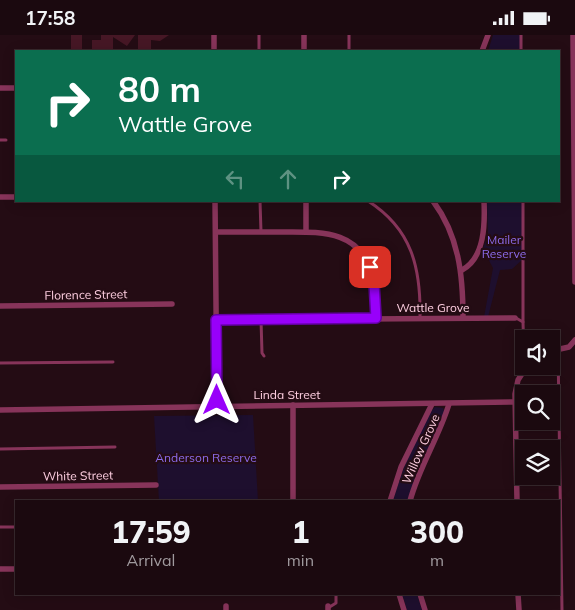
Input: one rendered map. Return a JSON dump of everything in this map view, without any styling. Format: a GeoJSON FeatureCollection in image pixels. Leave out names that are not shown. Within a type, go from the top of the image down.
{"type":"FeatureCollection","features":[{"type":"Feature","properties":{"kind":"street"},"geometry":{"type":"LineString","coordinates":[[214,35],[214,50]]}},
{"type":"Feature","properties":{"kind":"street"},"geometry":{"type":"LineString","coordinates":[[304,35],[304,50]]}},
{"type":"Feature","properties":{"kind":"street"},"geometry":{"type":"LineString","coordinates":[[482,50],[488,35]]}},
{"type":"Feature","properties":{"kind":"street"},"geometry":{"type":"LineString","coordinates":[[573,35],[575,282]]}},
{"type":"Feature","properties":{"kind":"street"},"geometry":{"type":"LineString","coordinates":[[0,88],[15,88]]}},
{"type":"Feature","properties":{"kind":"street"},"geometry":{"type":"LineString","coordinates":[[0,197],[15,197]]}},
{"type":"Feature","properties":{"kind":"street"},"geometry":{"type":"LineString","coordinates":[[215,202],[217,406]]}},
{"type":"Feature","properties":{"kind":"street"},"geometry":{"type":"LineString","coordinates":[[306,202],[306,232]]}},
{"type":"Feature","properties":{"kind":"street"},"geometry":{"type":"LineString","coordinates":[[433,202],[452,235],[462,270],[463,317]]}},
{"type":"Feature","properties":{"kind":"street"},"geometry":{"type":"LineString","coordinates":[[462,270],[471,262],[484,237],[484,202]]}},
{"type":"Feature","properties":{"kind":"street"},"geometry":{"type":"LineString","coordinates":[[216,232],[306,232],[335,235],[359,249],[373,275],[376,318]]}},
{"type":"Feature","properties":{"kind":"street","name":"Florence Street"},"geometry":{"type":"LineString","coordinates":[[0,306],[172,304]]}},
{"type":"Feature","properties":{"kind":"street","name":"Wattle Grove"},"geometry":{"type":"LineString","coordinates":[[216,320],[515,318]]}},
{"type":"Feature","properties":{"kind":"street"},"geometry":{"type":"LineString","coordinates":[[560,349],[569,347],[575,341]]}},
{"type":"Feature","properties":{"kind":"street"},"geometry":{"type":"LineString","coordinates":[[575,341],[575,352]]}},
{"type":"Feature","properties":{"kind":"street","name":"Linda Street"},"geometry":{"type":"LineString","coordinates":[[0,410],[515,403]]}},
{"type":"Feature","properties":{"kind":"street","name":"Willow Grove"},"geometry":{"type":"LineString","coordinates":[[390,500],[400,467],[432,404]]}},
{"type":"Feature","properties":{"kind":"street","name":"Willow Grove"},"geometry":{"type":"LineString","coordinates":[[410,500],[422,465],[445,420],[449,404]]}},
{"type":"Feature","properties":{"kind":"street"},"geometry":{"type":"LineString","coordinates":[[293,405],[293,500]]}},
{"type":"Feature","properties":{"kind":"street"},"geometry":{"type":"LineString","coordinates":[[516,430],[517,500]]}},
{"type":"Feature","properties":{"kind":"street","name":"White Street"},"geometry":{"type":"LineString","coordinates":[[0,487],[156,485]]}},
{"type":"Feature","properties":{"kind":"street"},"geometry":{"type":"LineString","coordinates":[[0,569],[15,569]]}},
{"type":"Feature","properties":{"kind":"street"},"geometry":{"type":"LineString","coordinates":[[399,595],[404,610]]}},
{"type":"Feature","properties":{"kind":"street"},"geometry":{"type":"LineString","coordinates":[[420,595],[425,610]]}},
{"type":"Feature","properties":{"kind":"street"},"geometry":{"type":"LineString","coordinates":[[518,595],[518,610]]}},
{"type":"Feature","properties":{"kind":"lane"},"geometry":{"type":"LineString","coordinates":[[259,35],[259,50]]}},
{"type":"Feature","properties":{"kind":"lane"},"geometry":{"type":"LineString","coordinates":[[349,35],[350,50]]}},
{"type":"Feature","properties":{"kind":"lane"},"geometry":{"type":"LineString","coordinates":[[521,35],[521,50]]}},
{"type":"Feature","properties":{"kind":"lane"},"geometry":{"type":"LineString","coordinates":[[0,140],[6,141]]}},
{"type":"Feature","properties":{"kind":"lane"},"geometry":{"type":"LineString","coordinates":[[260,202],[261,232]]}},
{"type":"Feature","properties":{"kind":"lane"},"geometry":{"type":"LineString","coordinates":[[369,202],[385,213],[408,245],[418,281],[420,318]]}},
{"type":"Feature","properties":{"kind":"lane"},"geometry":{"type":"LineString","coordinates":[[523,202],[523,330]]}},
{"type":"Feature","properties":{"kind":"lane","name":"Wattle Grove"},"geometry":{"type":"LineString","coordinates":[[515,318],[523,321]]}},
{"type":"Feature","properties":{"kind":"lane"},"geometry":{"type":"LineString","coordinates":[[262,319],[264,356]]}},
{"type":"Feature","properties":{"kind":"lane"},"geometry":{"type":"LineString","coordinates":[[0,363],[114,362]]}},
{"type":"Feature","properties":{"kind":"lane"},"geometry":{"type":"LineString","coordinates":[[556,375],[559,500]]}},
{"type":"Feature","properties":{"kind":"lane"},"geometry":{"type":"LineString","coordinates":[[0,449],[115,447]]}},
{"type":"Feature","properties":{"kind":"lane"},"geometry":{"type":"LineString","coordinates":[[0,527],[15,527]]}},
{"type":"Feature","properties":{"kind":"lane"},"geometry":{"type":"LineString","coordinates":[[560,536],[562,610]]}},
{"type":"Feature","properties":{"kind":"lane"},"geometry":{"type":"LineString","coordinates":[[328,608],[336,603],[336,595]]}},
{"type":"Feature","properties":{"kind":"green space"},"geometry":{"type":"Polygon","coordinates":[[[493,35],[520,35],[520,50],[488,50],[493,35]]]}},
{"type":"Feature","properties":{"kind":"green space","name":"Mailer Reserve"},"geometry":{"type":"Polygon","coordinates":[[[487,202],[522,202],[522,260],[512,269],[500,270],[488,317],[484,317],[493,268],[483,249],[488,234],[487,202]]]}},
{"type":"Feature","properties":{"kind":"green space"},"geometry":{"type":"Polygon","coordinates":[[[435,407],[443,408],[445,414],[417,471],[408,500],[393,500],[417,437],[429,414],[435,407]]]}},
{"type":"Feature","properties":{"kind":"green space","name":"Anderson Reserve"},"geometry":{"type":"Polygon","coordinates":[[[253,415],[258,500],[159,500],[154,416],[253,415]]]}},
{"type":"Feature","properties":{"kind":"green space"},"geometry":{"type":"Polygon","coordinates":[[[402,595],[417,595],[422,610],[407,610],[402,595]]]}},
{"type":"Feature","properties":{"kind":"building"},"geometry":{"type":"Polygon","coordinates":[[[71,35],[82,35],[82,50],[71,50],[71,35]]]}},
{"type":"Feature","properties":{"kind":"building"},"geometry":{"type":"Polygon","coordinates":[[[101,35],[135,35],[127,46],[113,37],[113,50],[92,50],[92,40],[101,40],[101,35]]]}},
{"type":"Feature","properties":{"kind":"building"},"geometry":{"type":"Polygon","coordinates":[[[138,35],[169,35],[160,41],[151,40],[151,50],[138,50],[138,35]]]}},
{"type":"Feature","properties":{"kind":"route"},"geometry":{"type":"LineString","coordinates":[[217,400],[216,320],[376,318],[374,283],[370,267]]}}]}
